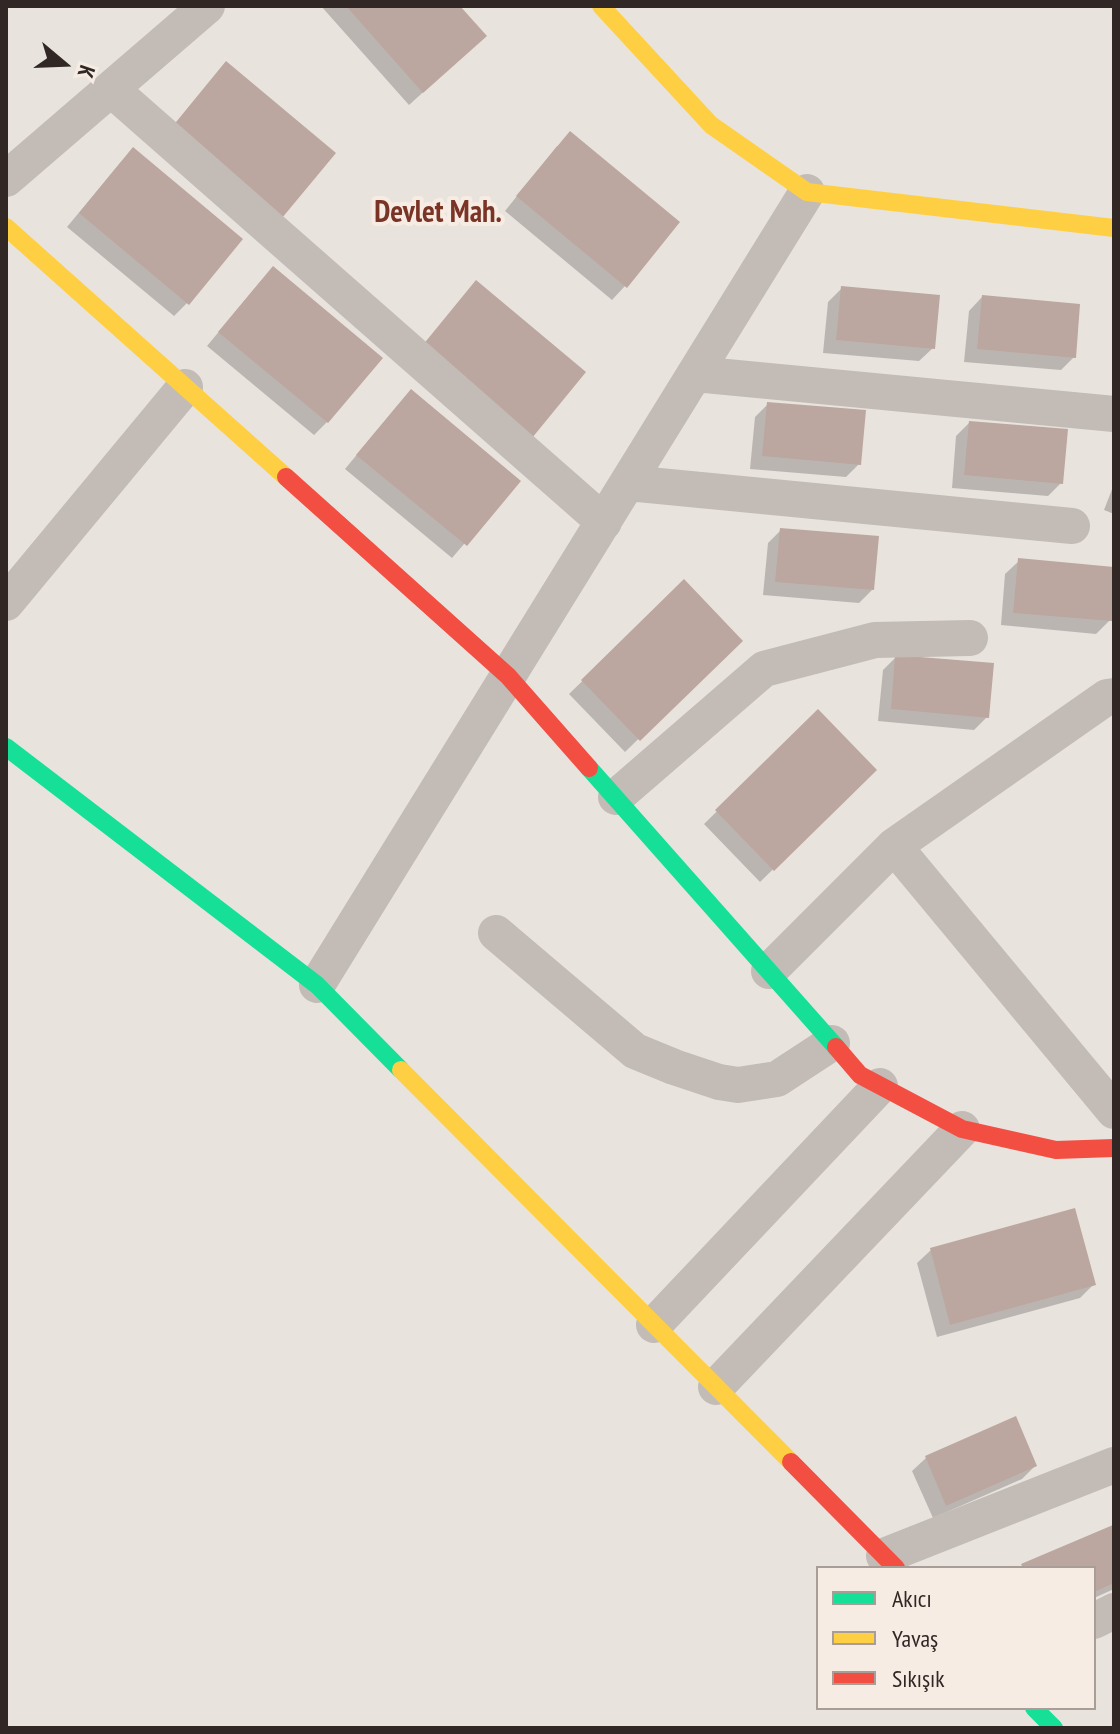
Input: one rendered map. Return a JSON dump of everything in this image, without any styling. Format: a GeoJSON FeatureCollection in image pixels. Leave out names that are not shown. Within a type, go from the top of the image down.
{"type":"FeatureCollection","features":[{"type":"Feature","properties":{"kind":"street"},"geometry":{"type":"LineString","coordinates":[[6,179],[207,6]]}},
{"type":"Feature","properties":{"kind":"street"},"geometry":{"type":"LineString","coordinates":[[601,6],[711,125],[807,192],[1114,228]]}},
{"type":"Feature","properties":{"kind":"street"},"geometry":{"type":"LineString","coordinates":[[111,89],[604,522]]}},
{"type":"Feature","properties":{"kind":"street"},"geometry":{"type":"LineString","coordinates":[[317,985],[807,192]]}},
{"type":"Feature","properties":{"kind":"street"},"geometry":{"type":"LineString","coordinates":[[6,227],[508,676],[860,1075],[962,1129],[1056,1150],[1114,1148]]}},
{"type":"Feature","properties":{"kind":"street"},"geometry":{"type":"LineString","coordinates":[[695,374],[1114,414]]}},
{"type":"Feature","properties":{"kind":"street"},"geometry":{"type":"LineString","coordinates":[[6,603],[185,387]]}},
{"type":"Feature","properties":{"kind":"street"},"geometry":{"type":"LineString","coordinates":[[628,483],[1072,526]]}},
{"type":"Feature","properties":{"kind":"street"},"geometry":{"type":"LineString","coordinates":[[616,797],[764,669],[875,640],[970,638]]}},
{"type":"Feature","properties":{"kind":"street"},"geometry":{"type":"LineString","coordinates":[[769,971],[894,846],[1107,697],[1114,696]]}},
{"type":"Feature","properties":{"kind":"street"},"geometry":{"type":"LineString","coordinates":[[6,747],[317,985],[890,1562],[1114,1465]]}},
{"type":"Feature","properties":{"kind":"street"},"geometry":{"type":"LineString","coordinates":[[894,846],[1114,1111]]}},
{"type":"Feature","properties":{"kind":"street"},"geometry":{"type":"LineString","coordinates":[[496,933],[635,1051],[685,1071],[738,1085],[777,1079],[832,1043]]}},
{"type":"Feature","properties":{"kind":"street"},"geometry":{"type":"LineString","coordinates":[[654,1325],[880,1086]]}},
{"type":"Feature","properties":{"kind":"street"},"geometry":{"type":"LineString","coordinates":[[716,1387],[962,1129]]}},
{"type":"Feature","properties":{"kind":"street"},"geometry":{"type":"LineString","coordinates":[[1096,1620],[1114,1611]]}},
{"type":"Feature","properties":{"kind":"street"},"geometry":{"type":"LineString","coordinates":[[1036,1710],[1054,1728]]}},
{"type":"Feature","properties":{"kind":"building"},"geometry":{"type":"Polygon","coordinates":[[[346,6],[460,6],[487,36],[423,93],[346,6]]]}},
{"type":"Feature","properties":{"kind":"building"},"geometry":{"type":"Polygon","coordinates":[[[226,61],[336,153],[282,218],[172,127],[226,61]]]}},
{"type":"Feature","properties":{"kind":"building"},"geometry":{"type":"Polygon","coordinates":[[[570,131],[680,222],[627,288],[516,196],[570,131]]]}},
{"type":"Feature","properties":{"kind":"building"},"geometry":{"type":"Polygon","coordinates":[[[133,147],[243,239],[189,305],[79,213],[133,147]]]}},
{"type":"Feature","properties":{"kind":"building"},"geometry":{"type":"Polygon","coordinates":[[[273,266],[383,358],[328,423],[218,332],[273,266]]]}},
{"type":"Feature","properties":{"kind":"building"},"geometry":{"type":"Polygon","coordinates":[[[476,280],[586,372],[532,438],[422,346],[476,280]]]}},
{"type":"Feature","properties":{"kind":"building"},"geometry":{"type":"Polygon","coordinates":[[[841,286],[940,295],[935,349],[836,340],[841,286]]]}},
{"type":"Feature","properties":{"kind":"building"},"geometry":{"type":"Polygon","coordinates":[[[982,295],[1080,304],[1076,358],[977,349],[982,295]]]}},
{"type":"Feature","properties":{"kind":"building"},"geometry":{"type":"Polygon","coordinates":[[[411,389],[521,481],[467,546],[356,455],[411,389]]]}},
{"type":"Feature","properties":{"kind":"building"},"geometry":{"type":"Polygon","coordinates":[[[767,402],[866,410],[861,465],[762,456],[767,402]]]}},
{"type":"Feature","properties":{"kind":"building"},"geometry":{"type":"Polygon","coordinates":[[[969,421],[1068,429],[1063,484],[964,475],[969,421]]]}},
{"type":"Feature","properties":{"kind":"building"},"geometry":{"type":"Polygon","coordinates":[[[780,528],[879,536],[874,590],[775,582],[780,528]]]}},
{"type":"Feature","properties":{"kind":"building"},"geometry":{"type":"Polygon","coordinates":[[[1018,558],[1114,567],[1112,621],[1013,613],[1018,558]]]}},
{"type":"Feature","properties":{"kind":"building"},"geometry":{"type":"Polygon","coordinates":[[[684,579],[743,641],[640,741],[581,680],[684,579]]]}},
{"type":"Feature","properties":{"kind":"building"},"geometry":{"type":"Polygon","coordinates":[[[895,655],[994,663],[989,718],[891,709],[895,655]]]}},
{"type":"Feature","properties":{"kind":"building"},"geometry":{"type":"Polygon","coordinates":[[[818,709],[877,770],[774,871],[715,810],[818,709]]]}},
{"type":"Feature","properties":{"kind":"building"},"geometry":{"type":"Polygon","coordinates":[[[1075,1208],[1096,1285],[950,1325],[930,1248],[1075,1208]]]}},
{"type":"Feature","properties":{"kind":"building"},"geometry":{"type":"Polygon","coordinates":[[[1016,1416],[1037,1466],[946,1506],[925,1456],[1016,1416]]]}},
{"type":"Feature","properties":{"kind":"building"},"geometry":{"type":"Polygon","coordinates":[[[1113,1525],[1114,1583],[1096,1591],[1096,1566],[1021,1564],[1113,1525]]]}},
{"type":"Feature","properties":{"kind":"traffic: fast"},"geometry":{"type":"LineString","coordinates":[[6,747],[317,985],[401,1070]]}},
{"type":"Feature","properties":{"kind":"traffic: fast"},"geometry":{"type":"LineString","coordinates":[[589,768],[836,1047]]}},
{"type":"Feature","properties":{"kind":"traffic: fast"},"geometry":{"type":"LineString","coordinates":[[1036,1710],[1054,1728]]}},
{"type":"Feature","properties":{"kind":"traffic: slow"},"geometry":{"type":"LineString","coordinates":[[601,6],[711,125],[807,192],[1114,228]]}},
{"type":"Feature","properties":{"kind":"traffic: slow"},"geometry":{"type":"LineString","coordinates":[[6,227],[286,477]]}},
{"type":"Feature","properties":{"kind":"traffic: slow"},"geometry":{"type":"LineString","coordinates":[[401,1070],[791,1462]]}},
{"type":"Feature","properties":{"kind":"traffic: jam"},"geometry":{"type":"LineString","coordinates":[[286,477],[508,676],[589,768]]}},
{"type":"Feature","properties":{"kind":"traffic: jam"},"geometry":{"type":"LineString","coordinates":[[836,1047],[860,1075],[962,1129],[1056,1150],[1114,1148]]}},
{"type":"Feature","properties":{"kind":"traffic: jam"},"geometry":{"type":"LineString","coordinates":[[791,1462],[894,1566]]}},
{"type":"Feature","properties":{"kind":"district","name":"Devlet Mah."},"geometry":{"type":"Point","coordinates":[438,213]}}]}
